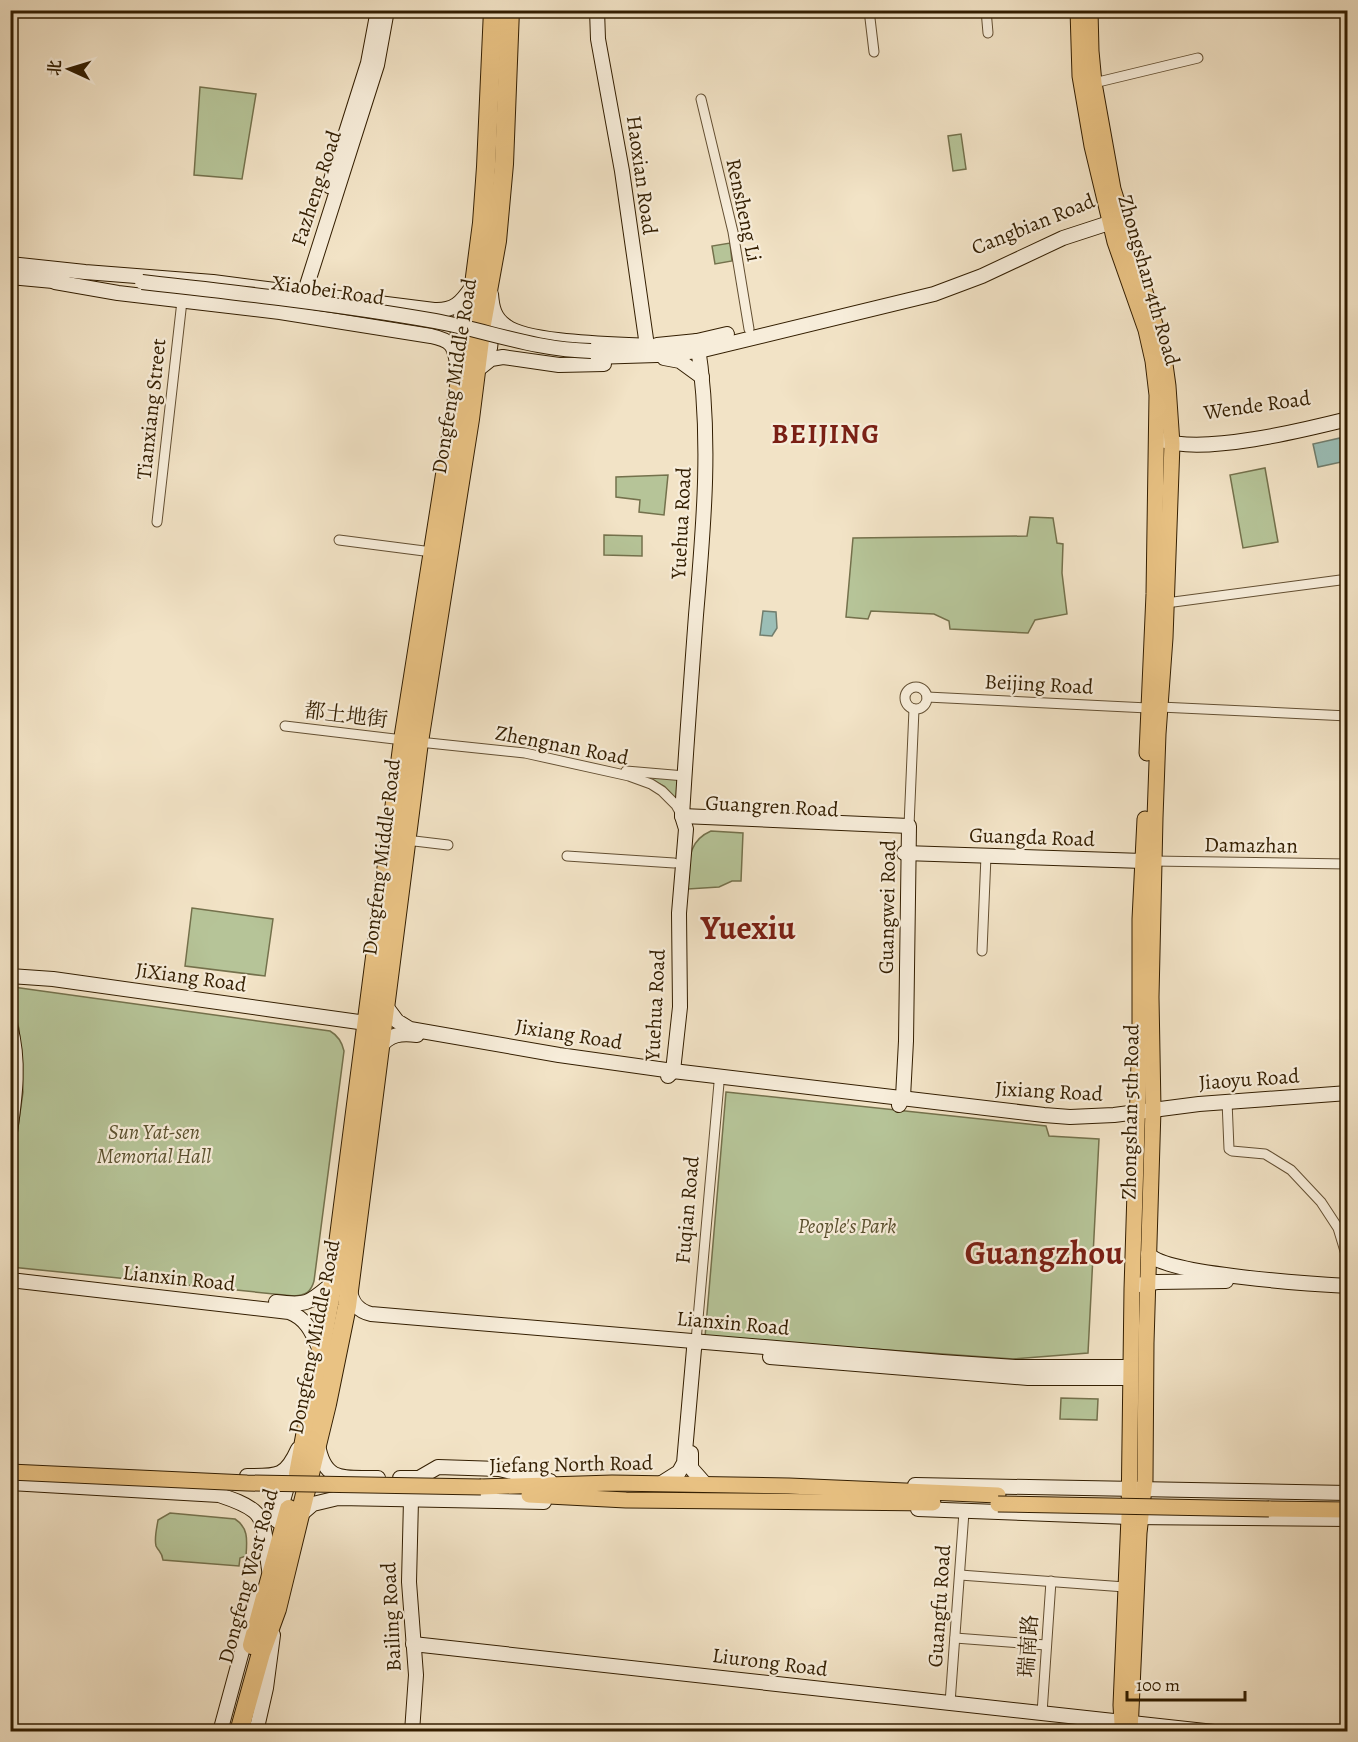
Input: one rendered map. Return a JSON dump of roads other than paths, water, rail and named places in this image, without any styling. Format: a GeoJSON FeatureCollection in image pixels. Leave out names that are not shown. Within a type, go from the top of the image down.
{"type":"FeatureCollection","features":[{"type":"Feature","properties":{"kind":"highway","name":"Dongfeng Middle Road"},"geometry":{"type":"LineString","coordinates":[[312,1437],[343,1329],[341,1285],[366,1023],[411,741],[470,419],[482,324],[482,224],[493,10]]}},
{"type":"Feature","properties":{"kind":"highway","name":"Dongfeng Middle Road"},"geometry":{"type":"LineString","coordinates":[[252,1702],[261,1653],[277,1609],[299,1516],[312,1437],[321,1353],[341,1285],[380,1047],[406,840],[411,741],[432,552],[460,381],[482,287],[497,241],[504,164],[510,10]]}},
{"type":"Feature","properties":{"kind":"highway","name":"Dongfeng West Road"},"geometry":{"type":"LineString","coordinates":[[229,1731],[268,1567],[312,1437]]}},
{"type":"Feature","properties":{"kind":"highway"},"geometry":{"type":"LineString","coordinates":[[239,1731],[252,1702]]}},
{"type":"Feature","properties":{"kind":"main road","name":"Zhongshan 4th Road"},"geometry":{"type":"LineString","coordinates":[[1078,10],[1082,87],[1112,217],[1146,330],[1167,439],[1166,603],[1154,707]]}},
{"type":"Feature","properties":{"kind":"main road","name":"Zhongshan 4th Road"},"geometry":{"type":"LineString","coordinates":[[1090,10],[1094,84],[1113,189],[1112,217]]}},
{"type":"Feature","properties":{"kind":"main road","name":"Zhongshan 4th Road"},"geometry":{"type":"LineString","coordinates":[[1154,707],[1154,594],[1167,439]]}},
{"type":"Feature","properties":{"kind":"main road","name":"Zhongshan 5th Road"},"geometry":{"type":"LineString","coordinates":[[1135,1502],[1130,1373],[1132,1288],[1154,707]]}},
{"type":"Feature","properties":{"kind":"main road","name":"Zhongshan 5th Road"},"geometry":{"type":"LineString","coordinates":[[1135,1502],[1148,1282],[1153,1109],[1148,861]]}},
{"type":"Feature","properties":{"kind":"main road","name":"Jiefang North Road"},"geometry":{"type":"LineString","coordinates":[[10,1472],[224,1483],[481,1489]]}},
{"type":"Feature","properties":{"kind":"main road","name":"Jiefang North Road"},"geometry":{"type":"LineString","coordinates":[[10,1476],[257,1488],[481,1489],[525,1487],[832,1503],[998,1499],[1269,1505]]}},
{"type":"Feature","properties":{"kind":"main road","name":"Jiefang North Road"},"geometry":{"type":"LineString","coordinates":[[579,1491],[660,1484],[834,1487],[998,1499]]}},
{"type":"Feature","properties":{"kind":"main road"},"geometry":{"type":"LineString","coordinates":[[1269,1505],[1347,1501]]}},
{"type":"Feature","properties":{"kind":"main road"},"geometry":{"type":"LineString","coordinates":[[1126,1727],[1121,1705],[1125,1587],[1135,1502]]}},
{"type":"Feature","properties":{"kind":"main road"},"geometry":{"type":"LineString","coordinates":[[1126,1727],[1135,1502]]}},
{"type":"Feature","properties":{"kind":"main road"},"geometry":{"type":"LineString","coordinates":[[1269,1505],[1347,1510]]}},
{"type":"Feature","properties":{"kind":"street","name":"Fazheng Road"},"geometry":{"type":"LineString","coordinates":[[300,292],[368,63],[378,10]]}},
{"type":"Feature","properties":{"kind":"street","name":"Fazheng Road"},"geometry":{"type":"LineString","coordinates":[[293,314],[377,65],[387,10]]}},
{"type":"Feature","properties":{"kind":"street","name":"Haoxian Road"},"geometry":{"type":"LineString","coordinates":[[597,10],[598,39],[622,171],[643,351]]}},
{"type":"Feature","properties":{"kind":"street"},"geometry":{"type":"LineString","coordinates":[[869,10],[874,52]]}},
{"type":"Feature","properties":{"kind":"street"},"geometry":{"type":"LineString","coordinates":[[986,10],[988,33]]}},
{"type":"Feature","properties":{"kind":"street"},"geometry":{"type":"LineString","coordinates":[[1094,84],[1198,58]]}},
{"type":"Feature","properties":{"kind":"street","name":"Rensheng Li"},"geometry":{"type":"LineString","coordinates":[[701,99],[733,232],[749,329]]}},
{"type":"Feature","properties":{"kind":"street","name":"Cangbian Road"},"geometry":{"type":"LineString","coordinates":[[698,346],[749,329],[934,285],[978,269],[1046,236],[1112,217]]}},
{"type":"Feature","properties":{"kind":"street","name":"Cangbian Road"},"geometry":{"type":"LineString","coordinates":[[591,354],[718,345],[941,292],[982,276],[1112,217]]}},
{"type":"Feature","properties":{"kind":"street","name":"Xiaobei Road"},"geometry":{"type":"LineString","coordinates":[[10,264],[260,287],[434,310],[447,310],[461,303],[482,287]]}},
{"type":"Feature","properties":{"kind":"street","name":"Xiaobei Road"},"geometry":{"type":"LineString","coordinates":[[86,272],[143,285],[312,308],[452,331],[537,353],[591,354]]}},
{"type":"Feature","properties":{"kind":"street","name":"Xiaobei Road"},"geometry":{"type":"LineString","coordinates":[[10,277],[118,293],[293,314],[431,336],[447,340],[453,346],[460,381]]}},
{"type":"Feature","properties":{"kind":"street","name":"Xiaobei Road"},"geometry":{"type":"LineString","coordinates":[[56,282],[143,285]]}},
{"type":"Feature","properties":{"kind":"street"},"geometry":{"type":"LineString","coordinates":[[255,310],[266,301],[265,293],[260,287]]}},
{"type":"Feature","properties":{"kind":"street"},"geometry":{"type":"LineString","coordinates":[[482,287],[494,313],[504,325],[517,333]]}},
{"type":"Feature","properties":{"kind":"street","name":"Tianxiang Street"},"geometry":{"type":"LineString","coordinates":[[157,522],[182,301]]}},
{"type":"Feature","properties":{"kind":"street"},"geometry":{"type":"LineString","coordinates":[[431,336],[440,330],[442,323],[440,315],[434,310]]}},
{"type":"Feature","properties":{"kind":"street"},"geometry":{"type":"LineString","coordinates":[[511,358],[501,350],[499,342],[504,335],[517,333]]}},
{"type":"Feature","properties":{"kind":"street","name":"Cangbian Road"},"geometry":{"type":"LineString","coordinates":[[517,333],[643,351]]}},
{"type":"Feature","properties":{"kind":"street"},"geometry":{"type":"LineString","coordinates":[[643,351],[680,361],[702,377],[709,357],[718,345]]}},
{"type":"Feature","properties":{"kind":"street","name":"Yuehua Road"},"geometry":{"type":"LineString","coordinates":[[669,1072],[673,1005],[671,905],[678,828],[682,816],[705,497],[706,430],[698,346]]}},
{"type":"Feature","properties":{"kind":"street","name":"Cangbian Road"},"geometry":{"type":"LineString","coordinates":[[476,371],[490,359],[511,358],[559,365],[591,366],[617,362],[643,351]]}},
{"type":"Feature","properties":{"kind":"street","name":"Wende Road"},"geometry":{"type":"LineString","coordinates":[[1167,439],[1252,431],[1347,411]]}},
{"type":"Feature","properties":{"kind":"street","name":"Wende Road"},"geometry":{"type":"LineString","coordinates":[[1167,439],[1198,444],[1257,438],[1347,419]]}},
{"type":"Feature","properties":{"kind":"street"},"geometry":{"type":"LineString","coordinates":[[339,540],[432,552]]}},
{"type":"Feature","properties":{"kind":"street"},"geometry":{"type":"LineString","coordinates":[[1166,603],[1347,579]]}},
{"type":"Feature","properties":{"kind":"street"},"geometry":{"type":"LineString","coordinates":[[912,687],[919,687],[925,690],[927,697],[924,706],[914,709],[908,706],[905,700],[907,691],[912,687]]}},
{"type":"Feature","properties":{"kind":"street","name":"Beijing Road"},"geometry":{"type":"LineString","coordinates":[[927,697],[1347,716]]}},
{"type":"Feature","properties":{"kind":"street","name":"Guangwei Road"},"geometry":{"type":"LineString","coordinates":[[900,1099],[906,1041],[906,829],[914,709]]}},
{"type":"Feature","properties":{"kind":"street","name":"都土地街"},"geometry":{"type":"LineString","coordinates":[[285,726],[411,741]]}},
{"type":"Feature","properties":{"kind":"street","name":"Zhengnan Road"},"geometry":{"type":"LineString","coordinates":[[411,741],[525,753],[629,776],[651,784],[670,798],[682,816]]}},
{"type":"Feature","properties":{"kind":"street"},"geometry":{"type":"LineString","coordinates":[[596,768],[685,776]]}},
{"type":"Feature","properties":{"kind":"street","name":"Yuehua Road"},"geometry":{"type":"LineString","coordinates":[[669,1072],[681,992],[679,913],[686,829],[682,816]]}},
{"type":"Feature","properties":{"kind":"street","name":"Guangren Road"},"geometry":{"type":"LineString","coordinates":[[682,816],[906,829]]}},
{"type":"Feature","properties":{"kind":"street"},"geometry":{"type":"LineString","coordinates":[[406,840],[448,845]]}},
{"type":"Feature","properties":{"kind":"street","name":"Guangda Road"},"geometry":{"type":"LineString","coordinates":[[906,853],[1148,861]]}},
{"type":"Feature","properties":{"kind":"street"},"geometry":{"type":"LineString","coordinates":[[567,856],[674,863]]}},
{"type":"Feature","properties":{"kind":"street"},"geometry":{"type":"LineString","coordinates":[[982,951],[986,856]]}},
{"type":"Feature","properties":{"kind":"street","name":"Damazhan"},"geometry":{"type":"LineString","coordinates":[[1148,861],[1347,864]]}},
{"type":"Feature","properties":{"kind":"street","name":"JiXiang Road"},"geometry":{"type":"LineString","coordinates":[[10,976],[53,979],[366,1023]]}},
{"type":"Feature","properties":{"kind":"street","name":"Jixiang Road"},"geometry":{"type":"LineString","coordinates":[[386,1005],[397,1021],[410,1029],[669,1072],[719,1083],[900,1099]]}},
{"type":"Feature","properties":{"kind":"street"},"geometry":{"type":"LineString","coordinates":[[10,1026],[17,1070],[10,1132]]}},
{"type":"Feature","properties":{"kind":"street","name":"Jixiang Road"},"geometry":{"type":"LineString","coordinates":[[380,1047],[390,1036],[409,1034],[576,1064],[669,1072],[1056,1116],[1138,1116],[1153,1109]]}},
{"type":"Feature","properties":{"kind":"street","name":"Fuqian Road"},"geometry":{"type":"LineString","coordinates":[[660,1484],[679,1472],[684,1463],[697,1346],[719,1083]]}},
{"type":"Feature","properties":{"kind":"street","name":"Jiaoyu Road"},"geometry":{"type":"LineString","coordinates":[[1153,1109],[1227,1101],[1347,1093]]}},
{"type":"Feature","properties":{"kind":"street"},"geometry":{"type":"LineString","coordinates":[[1227,1101],[1229,1149],[1265,1154],[1291,1170],[1322,1202],[1338,1228],[1347,1261]]}},
{"type":"Feature","properties":{"kind":"street"},"geometry":{"type":"LineString","coordinates":[[1148,1254],[1171,1266],[1258,1279],[1347,1286]]}},
{"type":"Feature","properties":{"kind":"street","name":"Lianxin Road"},"geometry":{"type":"LineString","coordinates":[[10,1271],[297,1304],[310,1302],[341,1285],[356,1306],[371,1314],[697,1346]]}},
{"type":"Feature","properties":{"kind":"street"},"geometry":{"type":"LineString","coordinates":[[1132,1288],[1148,1282],[1258,1279]]}},
{"type":"Feature","properties":{"kind":"street","name":"Lianxin Road"},"geometry":{"type":"LineString","coordinates":[[10,1280],[289,1312],[307,1323],[321,1353]]}},
{"type":"Feature","properties":{"kind":"street","name":"Lianxin Road"},"geometry":{"type":"LineString","coordinates":[[343,1329],[348,1324],[359,1320],[697,1346],[1130,1373]]}},
{"type":"Feature","properties":{"kind":"street","name":"Fuqian Road"},"geometry":{"type":"LineString","coordinates":[[697,1346],[691,1464],[694,1472],[706,1485]]}},
{"type":"Feature","properties":{"kind":"street"},"geometry":{"type":"LineString","coordinates":[[10,1465],[259,1476],[283,1472],[312,1437]]}},
{"type":"Feature","properties":{"kind":"street"},"geometry":{"type":"LineString","coordinates":[[312,1437],[322,1464],[334,1475],[416,1478],[438,1467],[499,1469],[579,1491]]}},
{"type":"Feature","properties":{"kind":"street"},"geometry":{"type":"LineString","coordinates":[[219,1495],[233,1489],[233,1482],[227,1476]]}},
{"type":"Feature","properties":{"kind":"street"},"geometry":{"type":"LineString","coordinates":[[416,1478],[417,1500]]}},
{"type":"Feature","properties":{"kind":"street"},"geometry":{"type":"LineString","coordinates":[[10,1483],[219,1495],[247,1507],[258,1515],[264,1527],[268,1567],[230,1668],[212,1731]]}},
{"type":"Feature","properties":{"kind":"street"},"geometry":{"type":"LineString","coordinates":[[834,1487],[945,1485],[1347,1519]]}},
{"type":"Feature","properties":{"kind":"street"},"geometry":{"type":"LineString","coordinates":[[299,1516],[313,1504],[332,1499],[533,1502],[579,1491]]}},
{"type":"Feature","properties":{"kind":"street"},"geometry":{"type":"LineString","coordinates":[[832,1503],[964,1512],[1347,1493]]}},
{"type":"Feature","properties":{"kind":"street","name":"Bailing Road"},"geometry":{"type":"LineString","coordinates":[[412,1731],[416,1675],[409,1582],[417,1500]]}},
{"type":"Feature","properties":{"kind":"street","name":"Guangfu Road"},"geometry":{"type":"LineString","coordinates":[[950,1703],[964,1512]]}},
{"type":"Feature","properties":{"kind":"street"},"geometry":{"type":"LineString","coordinates":[[960,1575],[1125,1587]]}},
{"type":"Feature","properties":{"kind":"street","name":"瑞南路"},"geometry":{"type":"LineString","coordinates":[[1041,1713],[1051,1581]]}},
{"type":"Feature","properties":{"kind":"street"},"geometry":{"type":"LineString","coordinates":[[220,1731],[258,1594]]}},
{"type":"Feature","properties":{"kind":"street"},"geometry":{"type":"LineString","coordinates":[[256,1731],[266,1688],[277,1609]]}},
{"type":"Feature","properties":{"kind":"street"},"geometry":{"type":"LineString","coordinates":[[955,1638],[1046,1645]]}},
{"type":"Feature","properties":{"kind":"street","name":"Liurong Road"},"geometry":{"type":"LineString","coordinates":[[413,1644],[1041,1713],[1126,1727],[1214,1731]]}},
{"type":"Feature","properties":{"kind":"street"},"geometry":{"type":"LineString","coordinates":[[248,1731],[252,1702]]}},
{"type":"Feature","properties":{"kind":"water"},"geometry":{"type":"Polygon","coordinates":[[[1340,438],[1346,461],[1318,467],[1313,444],[1340,438]]]}},
{"type":"Feature","properties":{"kind":"water"},"geometry":{"type":"Polygon","coordinates":[[[763,611],[776,612],[777,628],[772,636],[760,635],[763,611]]]}},
{"type":"Feature","properties":{"kind":"district","name":"BEIJING"},"geometry":{"type":"Point","coordinates":[826,434]}},
{"type":"Feature","properties":{"kind":"district","name":"Yuexiu"},"geometry":{"type":"Point","coordinates":[748,927]}},
{"type":"Feature","properties":{"kind":"district","name":"Guangzhou"},"geometry":{"type":"Point","coordinates":[1044,1252]}},
{"type":"Feature","properties":{"kind":"park label","name":"Sun Yat-sen Memorial Hall"},"geometry":{"type":"Point","coordinates":[154,1144]}},
{"type":"Feature","properties":{"kind":"park label","name":"People's Park"},"geometry":{"type":"Point","coordinates":[847,1226]}}]}
